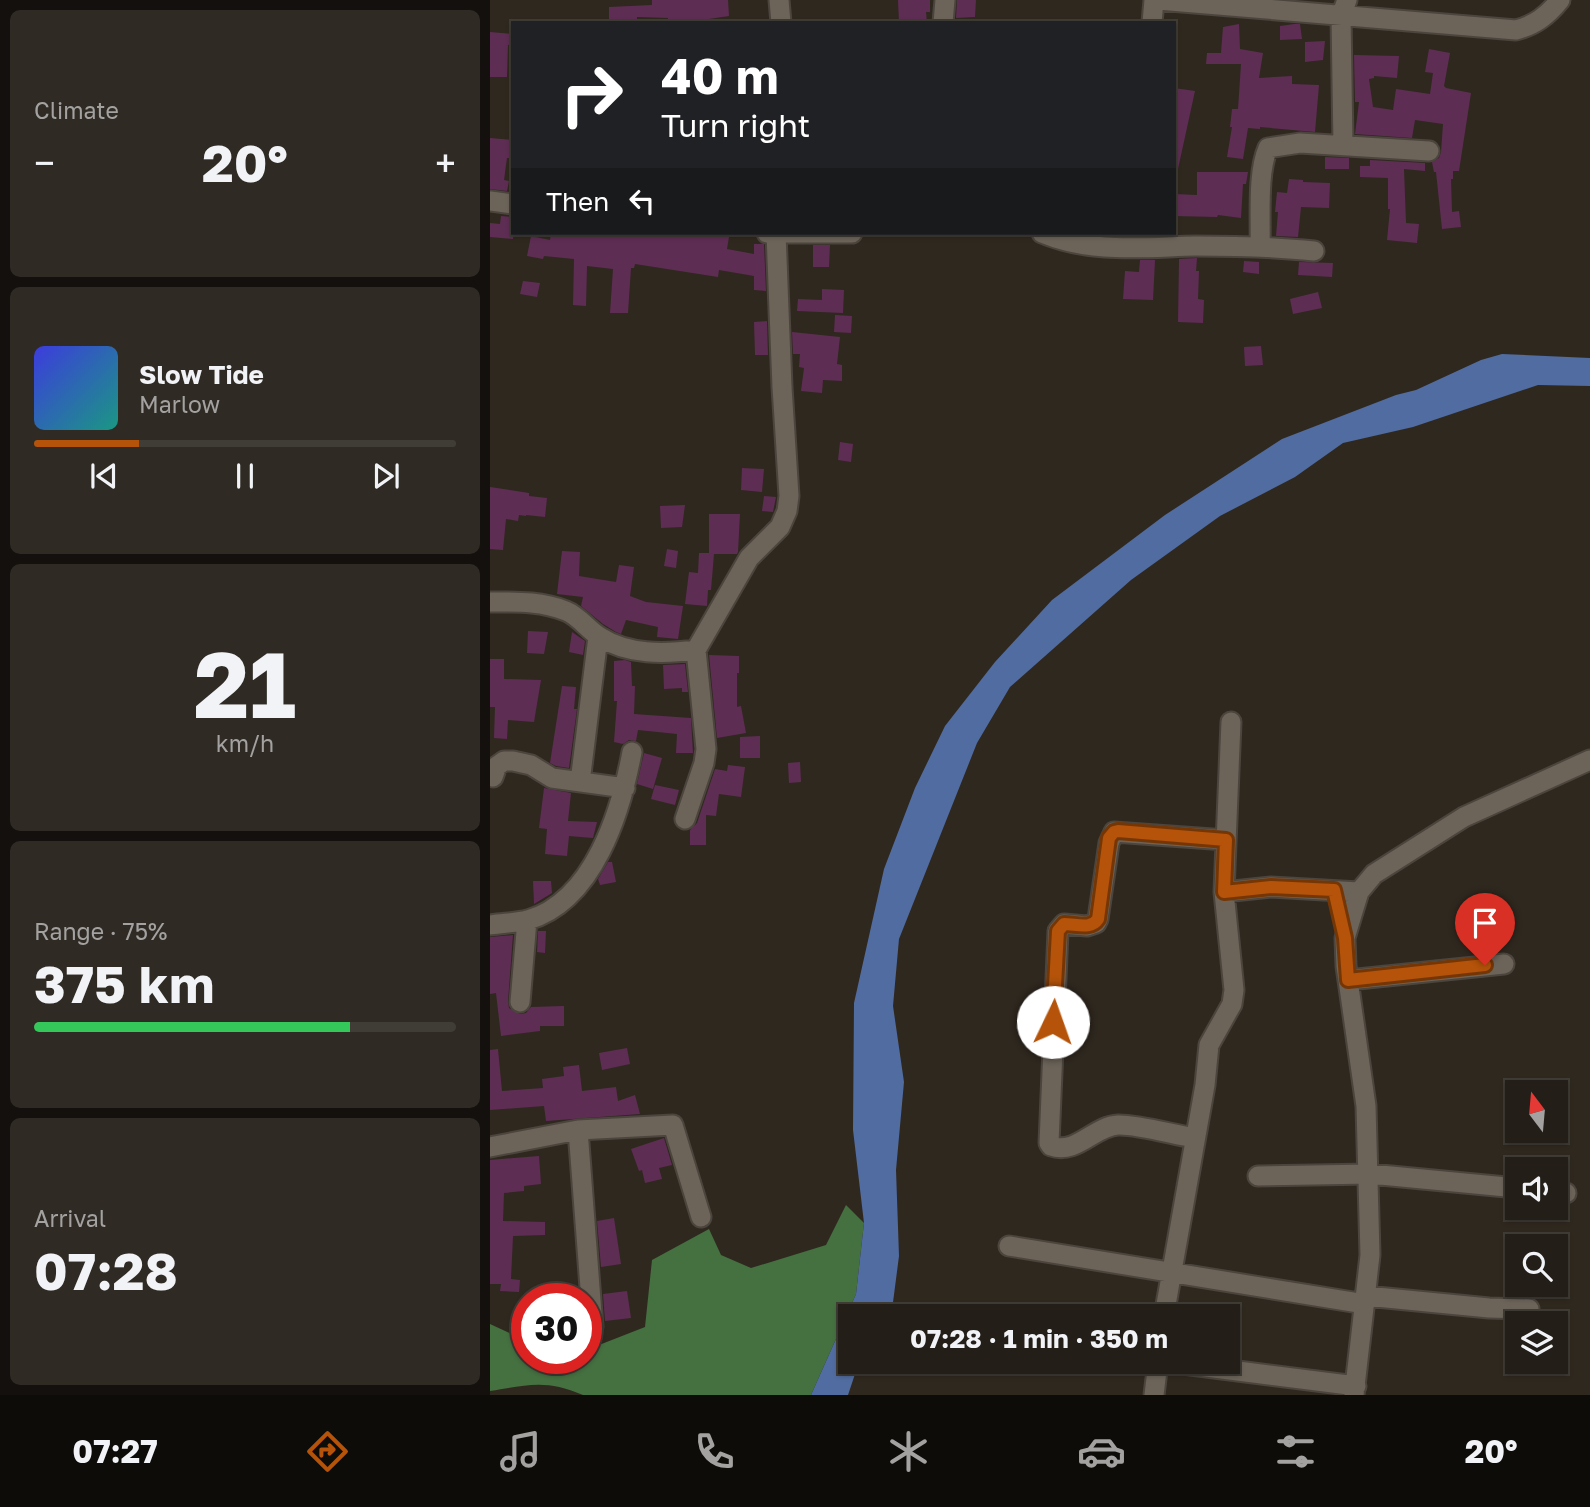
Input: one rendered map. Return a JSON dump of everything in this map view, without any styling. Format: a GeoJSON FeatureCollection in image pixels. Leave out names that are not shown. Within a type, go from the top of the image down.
{"type":"FeatureCollection","features":[{"type":"Feature","properties":{"kind":"street"},"geometry":{"type":"LineString","coordinates":[[779,0],[781,21]]}},
{"type":"Feature","properties":{"kind":"street"},"geometry":{"type":"LineString","coordinates":[[943,21],[945,0]]}},
{"type":"Feature","properties":{"kind":"street"},"geometry":{"type":"LineString","coordinates":[[1152,21],[1156,0],[1344,8],[1516,30],[1533,25],[1560,0]]}},
{"type":"Feature","properties":{"kind":"street"},"geometry":{"type":"LineString","coordinates":[[1343,145],[1344,8]]}},
{"type":"Feature","properties":{"kind":"street"},"geometry":{"type":"LineString","coordinates":[[1260,246],[1262,180],[1268,148],[1300,143],[1429,151]]}},
{"type":"Feature","properties":{"kind":"street"},"geometry":{"type":"LineString","coordinates":[[490,201],[511,204]]}},
{"type":"Feature","properties":{"kind":"street"},"geometry":{"type":"LineString","coordinates":[[685,818],[704,763],[706,749],[696,650],[749,558],[780,527],[787,510],[789,496],[773,235]]}},
{"type":"Feature","properties":{"kind":"street"},"geometry":{"type":"LineString","coordinates":[[1048,235],[1072,243],[1110,248],[1260,246],[1314,251]]}},
{"type":"Feature","properties":{"kind":"street"},"geometry":{"type":"LineString","coordinates":[[490,602],[538,603],[569,611],[598,637],[646,652],[665,654],[696,650]]}},
{"type":"Feature","properties":{"kind":"street"},"geometry":{"type":"LineString","coordinates":[[580,782],[598,637]]}},
{"type":"Feature","properties":{"kind":"street"},"geometry":{"type":"LineString","coordinates":[[1166,1304],[1209,1045],[1232,1004],[1233,997],[1224,892],[1231,722]]}},
{"type":"Feature","properties":{"kind":"street"},"geometry":{"type":"LineString","coordinates":[[490,925],[527,920],[561,901],[579,884],[599,856],[613,828],[625,789],[632,752]]}},
{"type":"Feature","properties":{"kind":"street"},"geometry":{"type":"LineString","coordinates":[[493,777],[497,766],[507,760],[531,765],[551,778],[625,789]]}},
{"type":"Feature","properties":{"kind":"street"},"geometry":{"type":"LineString","coordinates":[[1345,938],[1359,892],[1374,874],[1464,817],[1590,760]]}},
{"type":"Feature","properties":{"kind":"street"},"geometry":{"type":"LineString","coordinates":[[1195,1138],[1119,1125],[1102,1129],[1074,1145],[1063,1148],[1051,1146],[1049,1143],[1058,931],[1064,924],[1087,926],[1096,923],[1108,843],[1114,832],[1226,840]]}},
{"type":"Feature","properties":{"kind":"street"},"geometry":{"type":"LineString","coordinates":[[1224,892],[1271,887],[1359,892]]}},
{"type":"Feature","properties":{"kind":"street"},"geometry":{"type":"LineString","coordinates":[[1240,1373],[1355,1390],[1370,1255],[1370,1174],[1366,1106],[1348,980],[1345,938],[1334,890]]}},
{"type":"Feature","properties":{"kind":"street"},"geometry":{"type":"LineString","coordinates":[[520,1002],[527,920]]}},
{"type":"Feature","properties":{"kind":"street"},"geometry":{"type":"LineString","coordinates":[[1348,980],[1504,964]]}},
{"type":"Feature","properties":{"kind":"street"},"geometry":{"type":"LineString","coordinates":[[490,1147],[578,1130],[673,1125],[701,1217]]}},
{"type":"Feature","properties":{"kind":"street"},"geometry":{"type":"LineString","coordinates":[[578,1130],[590,1283]]}},
{"type":"Feature","properties":{"kind":"street"},"geometry":{"type":"LineString","coordinates":[[1258,1176],[1370,1174],[1505,1187]]}},
{"type":"Feature","properties":{"kind":"street"},"geometry":{"type":"LineString","coordinates":[[1009,1246],[1365,1300],[1529,1309]]}},
{"type":"Feature","properties":{"kind":"street"},"geometry":{"type":"LineString","coordinates":[[1154,1395],[1157,1374]]}},
{"type":"Feature","properties":{"kind":"green space"},"geometry":{"type":"Polygon","coordinates":[[[846,1205],[864,1223],[856,1294],[852,1304],[838,1304],[838,1334],[811,1395],[583,1395],[547,1385],[490,1391],[490,1324],[511,1334],[511,1374],[602,1374],[602,1344],[645,1327],[652,1260],[709,1229],[721,1255],[751,1268],[826,1245],[846,1205]]]}},
{"type":"Feature","properties":{"kind":"water"},"geometry":{"type":"Polygon","coordinates":[[[1502,354],[1590,358],[1590,386],[1538,385],[1413,427],[1343,443],[1295,477],[1220,516],[1131,580],[1010,687],[977,743],[899,939],[893,1006],[904,1082],[896,1170],[899,1256],[893,1304],[852,1304],[856,1294],[864,1223],[853,1130],[854,1003],[884,869],[915,788],[945,726],[995,662],[1052,600],[1165,515],[1282,439],[1396,395],[1416,390],[1481,360],[1502,354]]]}},
{"type":"Feature","properties":{"kind":"water"},"geometry":{"type":"Polygon","coordinates":[[[838,1334],[838,1374],[855,1374],[848,1395],[811,1395],[838,1334]]]}},
{"type":"Feature","properties":{"kind":"building"},"geometry":{"type":"Polygon","coordinates":[[[652,0],[728,0],[729,16],[695,21],[637,17],[637,21],[609,21],[609,7],[652,5],[652,0]]]}},
{"type":"Feature","properties":{"kind":"building"},"geometry":{"type":"Polygon","coordinates":[[[898,0],[930,0],[930,12],[926,12],[927,21],[899,21],[898,0]]]}},
{"type":"Feature","properties":{"kind":"building"},"geometry":{"type":"Polygon","coordinates":[[[957,0],[976,0],[975,17],[956,18],[957,0]]]}},
{"type":"Feature","properties":{"kind":"building"},"geometry":{"type":"Polygon","coordinates":[[[1239,24],[1240,49],[1263,53],[1259,78],[1292,76],[1292,84],[1319,85],[1315,132],[1248,128],[1243,159],[1227,157],[1232,109],[1238,109],[1241,64],[1206,64],[1207,53],[1221,53],[1223,27],[1239,24]]]}},
{"type":"Feature","properties":{"kind":"building"},"geometry":{"type":"Polygon","coordinates":[[[1300,24],[1302,39],[1280,40],[1280,26],[1300,24]]]}},
{"type":"Feature","properties":{"kind":"building"},"geometry":{"type":"Polygon","coordinates":[[[490,32],[511,34],[507,77],[490,77],[490,32]]]}},
{"type":"Feature","properties":{"kind":"building"},"geometry":{"type":"Polygon","coordinates":[[[1325,41],[1323,60],[1305,62],[1305,42],[1325,41]]]}},
{"type":"Feature","properties":{"kind":"building"},"geometry":{"type":"Polygon","coordinates":[[[1429,49],[1450,53],[1444,86],[1471,93],[1459,171],[1453,171],[1451,179],[1452,212],[1459,211],[1461,227],[1442,229],[1436,172],[1432,162],[1439,158],[1441,152],[1443,124],[1415,120],[1412,138],[1355,134],[1359,102],[1355,102],[1354,55],[1399,56],[1397,78],[1374,76],[1369,79],[1373,107],[1393,110],[1396,89],[1430,94],[1433,73],[1425,72],[1429,49]]]}},
{"type":"Feature","properties":{"kind":"building"},"geometry":{"type":"Polygon","coordinates":[[[1176,88],[1195,91],[1176,169],[1176,88]]]}},
{"type":"Feature","properties":{"kind":"building"},"geometry":{"type":"Polygon","coordinates":[[[490,138],[511,140],[511,158],[507,158],[504,180],[509,181],[507,191],[490,189],[490,138]]]}},
{"type":"Feature","properties":{"kind":"building"},"geometry":{"type":"Polygon","coordinates":[[[1325,157],[1349,158],[1349,169],[1325,169],[1325,157]]]}},
{"type":"Feature","properties":{"kind":"building"},"geometry":{"type":"Polygon","coordinates":[[[1370,160],[1425,163],[1425,171],[1404,169],[1406,223],[1419,224],[1417,243],[1387,240],[1390,209],[1388,178],[1360,177],[1360,166],[1370,166],[1370,160]]]}},
{"type":"Feature","properties":{"kind":"building"},"geometry":{"type":"Polygon","coordinates":[[[1197,172],[1248,172],[1246,184],[1243,184],[1241,218],[1218,215],[1176,216],[1176,194],[1197,195],[1197,172]]]}},
{"type":"Feature","properties":{"kind":"building"},"geometry":{"type":"Polygon","coordinates":[[[1289,179],[1330,183],[1329,208],[1301,207],[1298,237],[1276,236],[1277,192],[1287,193],[1289,179]]]}},
{"type":"Feature","properties":{"kind":"building"},"geometry":{"type":"Polygon","coordinates":[[[501,216],[511,217],[513,239],[490,237],[490,223],[500,224],[501,216]]]}},
{"type":"Feature","properties":{"kind":"building"},"geometry":{"type":"Polygon","coordinates":[[[551,235],[716,235],[729,237],[727,249],[754,254],[754,244],[764,244],[766,291],[754,290],[754,276],[719,270],[718,277],[635,264],[634,268],[631,268],[628,313],[610,313],[613,269],[587,266],[586,306],[573,305],[574,259],[527,256],[531,236],[550,240],[551,235]]]}},
{"type":"Feature","properties":{"kind":"building"},"geometry":{"type":"Polygon","coordinates":[[[813,245],[830,245],[829,267],[813,267],[813,245]]]}},
{"type":"Feature","properties":{"kind":"building"},"geometry":{"type":"Polygon","coordinates":[[[1197,258],[1198,299],[1204,300],[1203,323],[1178,322],[1179,259],[1197,258]]]}},
{"type":"Feature","properties":{"kind":"building"},"geometry":{"type":"Polygon","coordinates":[[[1140,260],[1155,260],[1153,300],[1123,299],[1125,271],[1139,272],[1140,260]]]}},
{"type":"Feature","properties":{"kind":"building"},"geometry":{"type":"Polygon","coordinates":[[[1244,261],[1259,262],[1259,274],[1243,272],[1244,261]]]}},
{"type":"Feature","properties":{"kind":"building"},"geometry":{"type":"Polygon","coordinates":[[[1299,262],[1333,263],[1332,277],[1298,275],[1299,262]]]}},
{"type":"Feature","properties":{"kind":"building"},"geometry":{"type":"Polygon","coordinates":[[[523,281],[540,283],[537,297],[520,294],[523,281]]]}},
{"type":"Feature","properties":{"kind":"building"},"geometry":{"type":"Polygon","coordinates":[[[822,289],[844,290],[843,313],[797,311],[798,299],[822,300],[822,289]]]}},
{"type":"Feature","properties":{"kind":"building"},"geometry":{"type":"Polygon","coordinates":[[[1318,292],[1322,308],[1293,314],[1290,299],[1318,292]]]}},
{"type":"Feature","properties":{"kind":"building"},"geometry":{"type":"Polygon","coordinates":[[[835,315],[852,316],[851,333],[834,332],[835,315]]]}},
{"type":"Feature","properties":{"kind":"building"},"geometry":{"type":"Polygon","coordinates":[[[767,321],[768,355],[755,355],[754,322],[767,321]]]}},
{"type":"Feature","properties":{"kind":"building"},"geometry":{"type":"Polygon","coordinates":[[[792,332],[840,337],[837,364],[842,365],[842,381],[823,380],[822,393],[801,391],[804,368],[799,367],[800,354],[793,354],[792,332]]]}},
{"type":"Feature","properties":{"kind":"building"},"geometry":{"type":"Polygon","coordinates":[[[1261,346],[1263,365],[1245,366],[1244,347],[1261,346]]]}},
{"type":"Feature","properties":{"kind":"building"},"geometry":{"type":"Polygon","coordinates":[[[840,442],[853,444],[851,462],[838,460],[840,442]]]}},
{"type":"Feature","properties":{"kind":"building"},"geometry":{"type":"Polygon","coordinates":[[[742,468],[764,469],[762,492],[741,490],[742,468]]]}},
{"type":"Feature","properties":{"kind":"building"},"geometry":{"type":"Polygon","coordinates":[[[490,487],[547,498],[545,517],[519,515],[518,521],[506,519],[503,550],[490,549],[490,487]]]}},
{"type":"Feature","properties":{"kind":"building"},"geometry":{"type":"Polygon","coordinates":[[[764,496],[776,497],[773,512],[762,511],[764,496]]]}},
{"type":"Feature","properties":{"kind":"building"},"geometry":{"type":"Polygon","coordinates":[[[685,505],[682,527],[661,528],[660,506],[685,505]]]}},
{"type":"Feature","properties":{"kind":"building"},"geometry":{"type":"Polygon","coordinates":[[[709,514],[740,514],[738,552],[714,554],[707,606],[685,604],[689,572],[698,573],[699,553],[709,553],[709,514]]]}},
{"type":"Feature","properties":{"kind":"building"},"geometry":{"type":"Polygon","coordinates":[[[667,549],[678,551],[676,568],[664,566],[667,549]]]}},
{"type":"Feature","properties":{"kind":"building"},"geometry":{"type":"Polygon","coordinates":[[[562,551],[580,552],[579,576],[616,582],[619,565],[634,567],[630,596],[646,602],[683,606],[678,639],[657,637],[658,627],[626,620],[621,634],[603,624],[581,606],[583,597],[557,594],[562,551]]]}},
{"type":"Feature","properties":{"kind":"building"},"geometry":{"type":"Polygon","coordinates":[[[528,631],[548,632],[544,654],[527,653],[528,631]]]}},
{"type":"Feature","properties":{"kind":"building"},"geometry":{"type":"Polygon","coordinates":[[[572,632],[585,641],[583,655],[569,652],[572,632]]]}},
{"type":"Feature","properties":{"kind":"building"},"geometry":{"type":"Polygon","coordinates":[[[709,655],[739,656],[737,707],[741,706],[746,733],[717,738],[709,655]]]}},
{"type":"Feature","properties":{"kind":"building"},"geometry":{"type":"Polygon","coordinates":[[[490,659],[504,659],[504,679],[541,680],[534,722],[508,720],[507,739],[494,738],[495,707],[490,707],[490,659]]]}},
{"type":"Feature","properties":{"kind":"building"},"geometry":{"type":"Polygon","coordinates":[[[614,661],[631,662],[632,686],[635,686],[634,714],[691,718],[693,753],[676,753],[677,734],[638,730],[636,741],[629,740],[623,744],[614,742],[617,701],[614,701],[614,661]]]}},
{"type":"Feature","properties":{"kind":"building"},"geometry":{"type":"Polygon","coordinates":[[[685,664],[688,692],[682,692],[682,688],[664,689],[663,665],[685,664]]]}},
{"type":"Feature","properties":{"kind":"building"},"geometry":{"type":"Polygon","coordinates":[[[562,686],[576,687],[574,709],[577,709],[569,768],[550,763],[562,686]]]}},
{"type":"Feature","properties":{"kind":"building"},"geometry":{"type":"Polygon","coordinates":[[[760,736],[760,758],[740,758],[740,737],[760,736]]]}},
{"type":"Feature","properties":{"kind":"building"},"geometry":{"type":"Polygon","coordinates":[[[644,753],[662,758],[653,789],[637,784],[644,753]]]}},
{"type":"Feature","properties":{"kind":"building"},"geometry":{"type":"Polygon","coordinates":[[[800,762],[801,782],[789,783],[788,763],[800,762]]]}},
{"type":"Feature","properties":{"kind":"building"},"geometry":{"type":"Polygon","coordinates":[[[728,765],[745,767],[741,797],[719,794],[716,816],[706,815],[706,845],[690,845],[690,830],[697,823],[715,769],[727,771],[728,765]]]}},
{"type":"Feature","properties":{"kind":"building"},"geometry":{"type":"Polygon","coordinates":[[[655,785],[679,790],[675,805],[651,799],[655,785]]]}},
{"type":"Feature","properties":{"kind":"building"},"geometry":{"type":"Polygon","coordinates":[[[544,788],[571,793],[568,821],[597,822],[593,838],[569,836],[567,856],[545,854],[547,829],[539,828],[544,788]]]}},
{"type":"Feature","properties":{"kind":"building"},"geometry":{"type":"Polygon","coordinates":[[[608,862],[612,862],[616,882],[600,885],[598,879],[608,862]]]}},
{"type":"Feature","properties":{"kind":"building"},"geometry":{"type":"Polygon","coordinates":[[[533,881],[551,881],[552,893],[534,904],[533,881]]]}},
{"type":"Feature","properties":{"kind":"building"},"geometry":{"type":"Polygon","coordinates":[[[538,931],[546,931],[545,953],[537,952],[538,931]]]}},
{"type":"Feature","properties":{"kind":"building"},"geometry":{"type":"Polygon","coordinates":[[[513,935],[509,1008],[520,1014],[526,1013],[531,1007],[564,1006],[564,1026],[540,1026],[540,1031],[501,1036],[496,993],[490,994],[490,937],[513,935]]]}},
{"type":"Feature","properties":{"kind":"building"},"geometry":{"type":"Polygon","coordinates":[[[627,1048],[630,1064],[602,1070],[599,1053],[627,1048]]]}},
{"type":"Feature","properties":{"kind":"building"},"geometry":{"type":"Polygon","coordinates":[[[498,1049],[502,1091],[543,1088],[542,1079],[564,1076],[563,1067],[579,1065],[582,1091],[616,1087],[618,1101],[635,1095],[640,1114],[546,1121],[544,1106],[490,1110],[490,1050],[498,1049]]]}},
{"type":"Feature","properties":{"kind":"building"},"geometry":{"type":"Polygon","coordinates":[[[664,1138],[672,1165],[659,1168],[662,1179],[645,1183],[642,1170],[639,1171],[631,1149],[664,1138]]]}},
{"type":"Feature","properties":{"kind":"building"},"geometry":{"type":"Polygon","coordinates":[[[539,1156],[541,1184],[524,1186],[524,1191],[504,1193],[503,1221],[545,1222],[545,1235],[513,1236],[511,1279],[520,1280],[520,1283],[511,1283],[511,1292],[500,1291],[501,1284],[490,1284],[490,1160],[539,1156]]]}},
{"type":"Feature","properties":{"kind":"building"},"geometry":{"type":"Polygon","coordinates":[[[614,1218],[621,1264],[601,1267],[597,1221],[614,1218]]]}},
{"type":"Feature","properties":{"kind":"building"},"geometry":{"type":"Polygon","coordinates":[[[627,1291],[631,1318],[605,1321],[603,1294],[627,1291]]]}},
{"type":"Feature","properties":{"kind":"route"},"geometry":{"type":"LineString","coordinates":[[1053,1022],[1058,931],[1064,924],[1087,926],[1096,923],[1109,838],[1118,831],[1226,840],[1224,892],[1271,887],[1334,890],[1345,938],[1348,980],[1485,965]]}}]}
